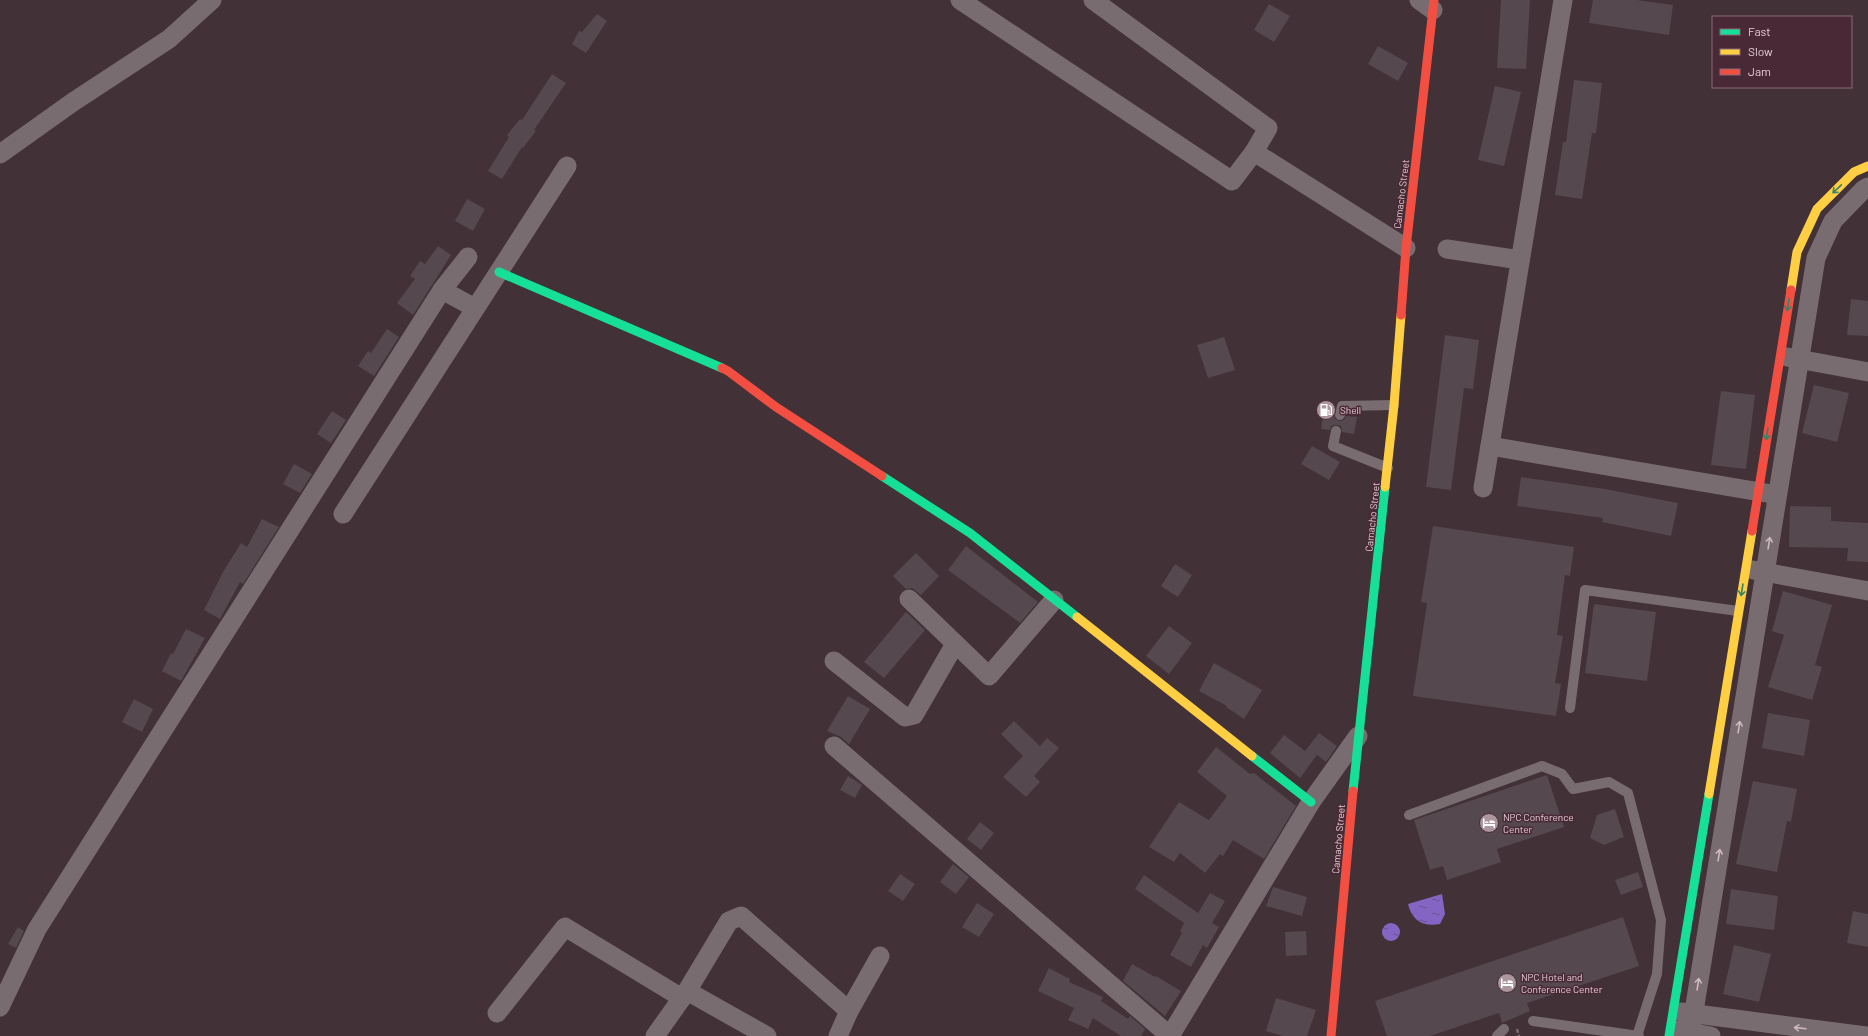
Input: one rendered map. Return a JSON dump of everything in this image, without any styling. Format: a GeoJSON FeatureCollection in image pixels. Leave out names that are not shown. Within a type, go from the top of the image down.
{"type":"FeatureCollection","features":[{"type":"Feature","properties":{"kind":"street"},"geometry":{"type":"LineString","coordinates":[[0,154],[73,102],[169,39],[212,0]]}},
{"type":"Feature","properties":{"kind":"street"},"geometry":{"type":"LineString","coordinates":[[960,0],[1232,181],[1254,152],[1268,128],[1093,0]]}},
{"type":"Feature","properties":{"kind":"street"},"geometry":{"type":"LineString","coordinates":[[1483,488],[1563,0]]}},
{"type":"Feature","properties":{"kind":"street","name":"Camacho Street"},"geometry":{"type":"LineString","coordinates":[[1331,1036],[1358,736],[1394,405],[1406,248],[1429,3]]}},
{"type":"Feature","properties":{"kind":"street"},"geometry":{"type":"LineString","coordinates":[[1254,152],[1406,248]]}},
{"type":"Feature","properties":{"kind":"street"},"geometry":{"type":"LineString","coordinates":[[343,514],[567,166]]}},
{"type":"Feature","properties":{"kind":"street"},"geometry":{"type":"LineString","coordinates":[[1670,1025],[1797,252],[1817,209],[1854,172],[1868,166]]}},
{"type":"Feature","properties":{"kind":"street"},"geometry":{"type":"LineString","coordinates":[[1690,1034],[1816,258],[1833,221],[1863,190],[1868,187]]}},
{"type":"Feature","properties":{"kind":"street"},"geometry":{"type":"LineString","coordinates":[[1447,249],[1520,260]]}},
{"type":"Feature","properties":{"kind":"street"},"geometry":{"type":"LineString","coordinates":[[0,1007],[37,929],[442,290],[468,257]]}},
{"type":"Feature","properties":{"kind":"street"},"geometry":{"type":"LineString","coordinates":[[499,272],[728,371],[776,407],[970,533],[1311,802]]}},
{"type":"Feature","properties":{"kind":"street"},"geometry":{"type":"LineString","coordinates":[[442,290],[475,308]]}},
{"type":"Feature","properties":{"kind":"street"},"geometry":{"type":"LineString","coordinates":[[1780,356],[1868,372]]}},
{"type":"Feature","properties":{"kind":"street"},"geometry":{"type":"LineString","coordinates":[[1490,446],[1777,495]]}},
{"type":"Feature","properties":{"kind":"street"},"geometry":{"type":"LineString","coordinates":[[1745,569],[1868,591]]}},
{"type":"Feature","properties":{"kind":"street"},"geometry":{"type":"LineString","coordinates":[[909,599],[989,676],[1054,600]]}},
{"type":"Feature","properties":{"kind":"street"},"geometry":{"type":"LineString","coordinates":[[834,661],[905,717],[914,715],[955,644]]}},
{"type":"Feature","properties":{"kind":"street"},"geometry":{"type":"LineString","coordinates":[[834,746],[1170,1036],[1311,802],[1358,736]]}},
{"type":"Feature","properties":{"kind":"street"},"geometry":{"type":"LineString","coordinates":[[655,1036],[684,994],[729,921],[741,916],[849,1011]]}},
{"type":"Feature","properties":{"kind":"street"},"geometry":{"type":"LineString","coordinates":[[497,1013],[565,927],[684,994],[766,1036]]}},
{"type":"Feature","properties":{"kind":"street"},"geometry":{"type":"LineString","coordinates":[[838,1036],[849,1011],[880,956]]}},
{"type":"Feature","properties":{"kind":"street"},"geometry":{"type":"LineString","coordinates":[[1670,1025],[1693,1014],[1866,1036]]}},
{"type":"Feature","properties":{"kind":"street"},"geometry":{"type":"LineString","coordinates":[[1670,1025],[1690,1034],[1711,1036]]}},
{"type":"Feature","properties":{"kind":"lane"},"geometry":{"type":"LineString","coordinates":[[1340,415],[1342,406],[1394,405]]}},
{"type":"Feature","properties":{"kind":"lane"},"geometry":{"type":"LineString","coordinates":[[1336,431],[1333,446],[1388,468]]}},
{"type":"Feature","properties":{"kind":"lane"},"geometry":{"type":"LineString","coordinates":[[1570,708],[1585,590],[1738,611]]}},
{"type":"Feature","properties":{"kind":"lane"},"geometry":{"type":"LineString","coordinates":[[1409,815],[1542,766],[1562,774],[1573,789],[1609,782],[1628,793],[1661,920],[1657,974],[1638,1036],[1533,1021]]}},
{"type":"Feature","properties":{"kind":"water"},"geometry":{"type":"Polygon","coordinates":[[[1442,894],[1445,914],[1440,924],[1428,925],[1415,919],[1408,904],[1442,894]]]}},
{"type":"Feature","properties":{"kind":"water"},"geometry":{"type":"Polygon","coordinates":[[[1391,923],[1397,926],[1400,932],[1397,938],[1391,941],[1385,938],[1382,932],[1385,926],[1391,923]]]}},
{"type":"Feature","properties":{"kind":"building"},"geometry":{"type":"Polygon","coordinates":[[[1501,0],[1530,0],[1526,69],[1497,68],[1501,0]]]}},
{"type":"Feature","properties":{"kind":"building"},"geometry":{"type":"Polygon","coordinates":[[[1593,0],[1637,0],[1673,5],[1669,35],[1589,23],[1593,0]]]}},
{"type":"Feature","properties":{"kind":"building"},"geometry":{"type":"Polygon","coordinates":[[[1269,4],[1290,16],[1274,42],[1254,30],[1269,4]]]}},
{"type":"Feature","properties":{"kind":"building"},"geometry":{"type":"Polygon","coordinates":[[[597,14],[607,21],[586,53],[572,44],[579,31],[582,32],[597,14]]]}},
{"type":"Feature","properties":{"kind":"building"},"geometry":{"type":"Polygon","coordinates":[[[1378,46],[1408,63],[1398,81],[1368,64],[1378,46]]]}},
{"type":"Feature","properties":{"kind":"building"},"geometry":{"type":"Polygon","coordinates":[[[552,74],[566,83],[534,130],[536,131],[523,148],[522,147],[502,179],[488,171],[509,137],[507,135],[520,119],[522,120],[552,74]]]}},
{"type":"Feature","properties":{"kind":"building"},"geometry":{"type":"Polygon","coordinates":[[[1574,80],[1602,83],[1596,133],[1592,133],[1582,199],[1555,195],[1563,142],[1566,142],[1574,80]]]}},
{"type":"Feature","properties":{"kind":"building"},"geometry":{"type":"Polygon","coordinates":[[[1495,86],[1521,92],[1504,166],[1478,160],[1495,86]]]}},
{"type":"Feature","properties":{"kind":"building"},"geometry":{"type":"Polygon","coordinates":[[[467,199],[485,209],[473,231],[455,221],[467,199]]]}},
{"type":"Feature","properties":{"kind":"building"},"geometry":{"type":"Polygon","coordinates":[[[438,246],[451,255],[413,315],[397,303],[415,279],[410,276],[420,261],[425,264],[438,246]]]}},
{"type":"Feature","properties":{"kind":"building"},"geometry":{"type":"Polygon","coordinates":[[[1851,299],[1868,301],[1868,336],[1847,335],[1851,299]]]}},
{"type":"Feature","properties":{"kind":"building"},"geometry":{"type":"Polygon","coordinates":[[[387,329],[399,337],[374,376],[358,366],[368,351],[371,353],[387,329]]]}},
{"type":"Feature","properties":{"kind":"building"},"geometry":{"type":"Polygon","coordinates":[[[1445,335],[1479,340],[1473,389],[1464,388],[1451,490],[1426,487],[1445,335]]]}},
{"type":"Feature","properties":{"kind":"building"},"geometry":{"type":"Polygon","coordinates":[[[1224,337],[1235,370],[1208,378],[1197,345],[1224,337]]]}},
{"type":"Feature","properties":{"kind":"building"},"geometry":{"type":"Polygon","coordinates":[[[1814,385],[1849,393],[1837,442],[1802,433],[1814,385]]]}},
{"type":"Feature","properties":{"kind":"building"},"geometry":{"type":"Polygon","coordinates":[[[1721,391],[1755,395],[1746,469],[1711,465],[1721,391]]]}},
{"type":"Feature","properties":{"kind":"building"},"geometry":{"type":"Polygon","coordinates":[[[332,411],[346,420],[331,443],[317,434],[332,411]]]}},
{"type":"Feature","properties":{"kind":"building"},"geometry":{"type":"Polygon","coordinates":[[[1324,412],[1334,414],[1335,419],[1339,421],[1344,420],[1346,416],[1357,417],[1354,434],[1342,432],[1341,426],[1337,425],[1331,426],[1330,430],[1321,429],[1324,412]]]}},
{"type":"Feature","properties":{"kind":"building"},"geometry":{"type":"Polygon","coordinates":[[[1312,446],[1340,462],[1329,480],[1301,464],[1312,446]]]}},
{"type":"Feature","properties":{"kind":"building"},"geometry":{"type":"Polygon","coordinates":[[[294,464],[312,474],[300,493],[283,484],[294,464]]]}},
{"type":"Feature","properties":{"kind":"building"},"geometry":{"type":"Polygon","coordinates":[[[1521,477],[1605,489],[1678,503],[1671,536],[1602,522],[1603,518],[1517,506],[1521,477]]]}},
{"type":"Feature","properties":{"kind":"building"},"geometry":{"type":"Polygon","coordinates":[[[1790,506],[1831,507],[1831,521],[1868,523],[1868,562],[1847,561],[1848,548],[1789,547],[1790,506]]]}},
{"type":"Feature","properties":{"kind":"building"},"geometry":{"type":"Polygon","coordinates":[[[262,519],[279,527],[243,584],[240,582],[220,619],[204,610],[223,572],[241,543],[247,547],[262,519]]]}},
{"type":"Feature","properties":{"kind":"building"},"geometry":{"type":"Polygon","coordinates":[[[1433,526],[1574,547],[1570,576],[1565,575],[1557,635],[1563,636],[1555,683],[1561,684],[1556,716],[1413,696],[1427,603],[1421,602],[1433,526]]]}},
{"type":"Feature","properties":{"kind":"building"},"geometry":{"type":"Polygon","coordinates":[[[966,546],[1038,602],[1020,623],[948,570],[966,546]]]}},
{"type":"Feature","properties":{"kind":"building"},"geometry":{"type":"Polygon","coordinates":[[[916,553],[939,576],[921,595],[912,588],[906,589],[893,576],[916,553]]]}},
{"type":"Feature","properties":{"kind":"building"},"geometry":{"type":"Polygon","coordinates":[[[1175,564],[1192,575],[1178,597],[1161,586],[1175,564]]]}},
{"type":"Feature","properties":{"kind":"building"},"geometry":{"type":"Polygon","coordinates":[[[1783,591],[1832,605],[1815,665],[1822,667],[1812,700],[1768,687],[1784,635],[1772,631],[1783,591]]]}},
{"type":"Feature","properties":{"kind":"building"},"geometry":{"type":"Polygon","coordinates":[[[1594,604],[1656,612],[1647,681],[1585,673],[1594,604]]]}},
{"type":"Feature","properties":{"kind":"building"},"geometry":{"type":"Polygon","coordinates":[[[906,612],[925,630],[884,678],[864,662],[906,612]]]}},
{"type":"Feature","properties":{"kind":"building"},"geometry":{"type":"Polygon","coordinates":[[[1169,626],[1192,643],[1169,674],[1146,656],[1169,626]]]}},
{"type":"Feature","properties":{"kind":"building"},"geometry":{"type":"Polygon","coordinates":[[[186,629],[205,638],[181,681],[162,671],[186,629]]]}},
{"type":"Feature","properties":{"kind":"building"},"geometry":{"type":"Polygon","coordinates":[[[1214,663],[1262,690],[1244,719],[1226,707],[1227,706],[1199,691],[1214,663]]]}},
{"type":"Feature","properties":{"kind":"building"},"geometry":{"type":"Polygon","coordinates":[[[848,696],[870,709],[849,744],[841,737],[827,731],[848,696]]]}},
{"type":"Feature","properties":{"kind":"building"},"geometry":{"type":"Polygon","coordinates":[[[134,699],[153,709],[142,732],[122,722],[134,699]]]}},
{"type":"Feature","properties":{"kind":"building"},"geometry":{"type":"Polygon","coordinates":[[[1768,713],[1810,720],[1804,756],[1762,748],[1768,713]]]}},
{"type":"Feature","properties":{"kind":"building"},"geometry":{"type":"Polygon","coordinates":[[[1014,721],[1040,746],[1047,738],[1059,748],[1034,776],[1040,782],[1026,797],[1003,777],[1023,756],[1001,734],[1014,721]]]}},
{"type":"Feature","properties":{"kind":"building"},"geometry":{"type":"Polygon","coordinates":[[[1319,733],[1337,746],[1326,762],[1317,755],[1300,778],[1270,753],[1284,735],[1305,751],[1319,733]]]}},
{"type":"Feature","properties":{"kind":"building"},"geometry":{"type":"Polygon","coordinates":[[[1216,747],[1250,774],[1254,773],[1296,806],[1264,859],[1233,840],[1223,856],[1220,854],[1205,873],[1180,853],[1174,862],[1149,847],[1179,802],[1209,820],[1227,796],[1197,772],[1216,747]]]}},
{"type":"Feature","properties":{"kind":"building","name":"NPC Conference Center"},"geometry":{"type":"Polygon","coordinates":[[[1547,775],[1564,827],[1497,849],[1501,862],[1447,880],[1443,866],[1430,870],[1414,820],[1547,775]]]}},
{"type":"Feature","properties":{"kind":"building"},"geometry":{"type":"Polygon","coordinates":[[[848,776],[862,785],[855,798],[840,790],[848,776]]]}},
{"type":"Feature","properties":{"kind":"building"},"geometry":{"type":"Polygon","coordinates":[[[1753,781],[1797,789],[1791,822],[1787,821],[1777,872],[1736,864],[1753,781]]]}},
{"type":"Feature","properties":{"kind":"building"},"geometry":{"type":"Polygon","coordinates":[[[1615,809],[1624,837],[1604,845],[1590,838],[1597,815],[1615,809]]]}},
{"type":"Feature","properties":{"kind":"building"},"geometry":{"type":"Polygon","coordinates":[[[980,822],[994,833],[981,850],[967,839],[980,822]]]}},
{"type":"Feature","properties":{"kind":"building"},"geometry":{"type":"Polygon","coordinates":[[[953,864],[969,877],[956,894],[940,882],[953,864]]]}},
{"type":"Feature","properties":{"kind":"building"},"geometry":{"type":"Polygon","coordinates":[[[1638,872],[1643,887],[1621,895],[1615,880],[1638,872]]]}},
{"type":"Feature","properties":{"kind":"building"},"geometry":{"type":"Polygon","coordinates":[[[900,874],[915,884],[903,901],[888,891],[900,874]]]}},
{"type":"Feature","properties":{"kind":"building"},"geometry":{"type":"Polygon","coordinates":[[[1144,875],[1198,913],[1210,893],[1225,901],[1212,923],[1219,927],[1207,948],[1203,945],[1191,967],[1170,955],[1182,933],[1180,931],[1184,923],[1135,889],[1144,875]]]}},
{"type":"Feature","properties":{"kind":"building"},"geometry":{"type":"Polygon","coordinates":[[[1273,887],[1307,897],[1302,916],[1266,906],[1273,887]]]}},
{"type":"Feature","properties":{"kind":"building"},"geometry":{"type":"Polygon","coordinates":[[[1731,889],[1778,896],[1774,930],[1726,924],[1731,889]]]}},
{"type":"Feature","properties":{"kind":"building"},"geometry":{"type":"Polygon","coordinates":[[[977,903],[994,914],[979,937],[962,927],[977,903]]]}},
{"type":"Feature","properties":{"kind":"building"},"geometry":{"type":"Polygon","coordinates":[[[1853,911],[1868,914],[1868,947],[1847,943],[1853,911]]]}},
{"type":"Feature","properties":{"kind":"building","name":"NPC Hotel and Conference Center"},"geometry":{"type":"Polygon","coordinates":[[[1623,917],[1639,966],[1527,1003],[1530,1011],[1502,1023],[1499,1013],[1430,1036],[1387,1036],[1375,1001],[1623,917]]]}},
{"type":"Feature","properties":{"kind":"building"},"geometry":{"type":"Polygon","coordinates":[[[18,927],[24,931],[16,948],[8,944],[18,927]]]}},
{"type":"Feature","properties":{"kind":"building"},"geometry":{"type":"Polygon","coordinates":[[[1306,931],[1307,955],[1286,956],[1285,932],[1306,931]]]}},
{"type":"Feature","properties":{"kind":"building"},"geometry":{"type":"Polygon","coordinates":[[[1734,945],[1771,954],[1759,1002],[1723,994],[1734,945]]]}},
{"type":"Feature","properties":{"kind":"building"},"geometry":{"type":"Polygon","coordinates":[[[1132,964],[1181,991],[1165,1016],[1123,981],[1132,964]]]}},
{"type":"Feature","properties":{"kind":"building"},"geometry":{"type":"Polygon","coordinates":[[[1049,968],[1070,979],[1069,982],[1103,997],[1101,1001],[1128,1019],[1130,1016],[1145,1029],[1141,1036],[1121,1036],[1093,1018],[1088,1029],[1068,1020],[1074,1008],[1038,991],[1049,968]]]}},
{"type":"Feature","properties":{"kind":"building"},"geometry":{"type":"Polygon","coordinates":[[[1276,998],[1316,1010],[1307,1036],[1283,1036],[1266,1031],[1276,998]]]}},
{"type":"Feature","properties":{"kind":"traffic: fast"},"geometry":{"type":"LineString","coordinates":[[499,272],[722,368]]}},
{"type":"Feature","properties":{"kind":"traffic: fast"},"geometry":{"type":"LineString","coordinates":[[882,476],[970,533],[1077,617]]}},
{"type":"Feature","properties":{"kind":"traffic: fast"},"geometry":{"type":"LineString","coordinates":[[1353,791],[1385,487]]}},
{"type":"Feature","properties":{"kind":"traffic: fast"},"geometry":{"type":"LineString","coordinates":[[1252,756],[1311,802]]}},
{"type":"Feature","properties":{"kind":"traffic: fast"},"geometry":{"type":"LineString","coordinates":[[1669,1036],[1709,794]]}},
{"type":"Feature","properties":{"kind":"traffic: slow"},"geometry":{"type":"LineString","coordinates":[[1791,290],[1797,252],[1817,209],[1854,172],[1868,166]]}},
{"type":"Feature","properties":{"kind":"traffic: slow"},"geometry":{"type":"LineString","coordinates":[[1385,487],[1394,405],[1401,315]]}},
{"type":"Feature","properties":{"kind":"traffic: slow"},"geometry":{"type":"LineString","coordinates":[[1709,794],[1752,531]]}},
{"type":"Feature","properties":{"kind":"traffic: slow"},"geometry":{"type":"LineString","coordinates":[[1077,617],[1252,756]]}},
{"type":"Feature","properties":{"kind":"traffic: jam"},"geometry":{"type":"LineString","coordinates":[[1401,315],[1406,248],[1434,0]]}},
{"type":"Feature","properties":{"kind":"traffic: jam"},"geometry":{"type":"LineString","coordinates":[[1752,531],[1791,290]]}},
{"type":"Feature","properties":{"kind":"traffic: jam"},"geometry":{"type":"LineString","coordinates":[[722,368],[776,407],[882,476]]}},
{"type":"Feature","properties":{"kind":"traffic: jam"},"geometry":{"type":"LineString","coordinates":[[1331,1036],[1353,791]]}},
{"type":"Feature","properties":{"kind":"place","name":"Shell"},"geometry":{"type":"Point","coordinates":[1326,410]}},
{"type":"Feature","properties":{"kind":"place","name":"NPC Conference Center"},"geometry":{"type":"Point","coordinates":[1489,823]}},
{"type":"Feature","properties":{"kind":"place","name":"NPC Hotel and Conference Center"},"geometry":{"type":"Point","coordinates":[1507,983]}}]}
